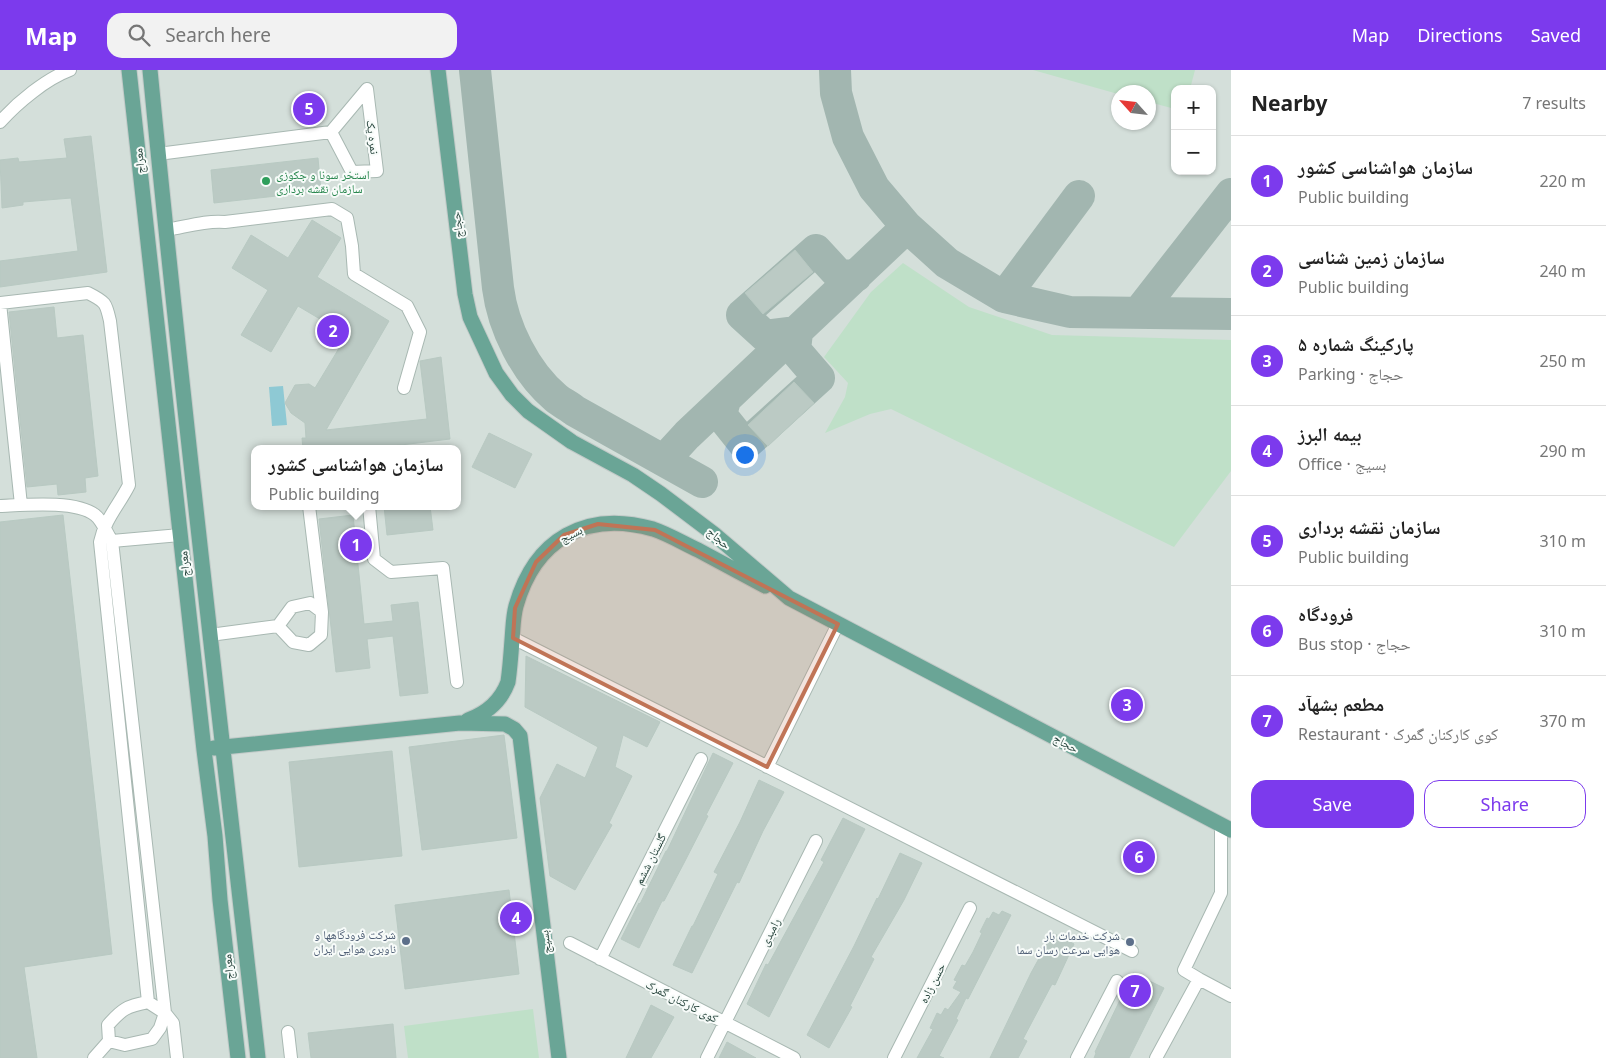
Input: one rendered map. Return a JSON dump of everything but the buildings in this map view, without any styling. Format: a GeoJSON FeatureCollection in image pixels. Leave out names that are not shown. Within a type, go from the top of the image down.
{"type":"FeatureCollection","features":[{"type":"Feature","properties":{"kind":"main road","name":"معراج"},"geometry":{"type":"LineString","coordinates":[[129,70],[238,1058]]}},
{"type":"Feature","properties":{"kind":"main road","name":"معراج"},"geometry":{"type":"LineString","coordinates":[[150,70],[198,532],[258,1058]]}},
{"type":"Feature","properties":{"kind":"main road","name":"حجاج"},"geometry":{"type":"LineString","coordinates":[[438,70],[465,294],[470,318],[496,373],[512,395],[528,411],[572,442],[633,475],[661,494],[714,534],[789,598],[1226,827]]}},
{"type":"Feature","properties":{"kind":"main road","name":"بسیج"},"geometry":{"type":"LineString","coordinates":[[460,723],[481,716],[505,691],[508,682],[515,608],[527,577],[536,562],[548,548],[564,535],[581,527],[616,523],[655,530],[789,598]]}},
{"type":"Feature","properties":{"kind":"main road"},"geometry":{"type":"LineString","coordinates":[[180,535],[198,532]]}},
{"type":"Feature","properties":{"kind":"main road"},"geometry":{"type":"LineString","coordinates":[[204,750],[460,723]]}},
{"type":"Feature","properties":{"kind":"main road","name":"بسیج"},"geometry":{"type":"LineString","coordinates":[[460,723],[505,724],[514,729],[520,736],[559,1058]]}},
{"type":"Feature","properties":{"kind":"street"},"geometry":{"type":"LineString","coordinates":[[0,122],[12,109],[58,75],[70,70]]}},
{"type":"Feature","properties":{"kind":"street","name":"نمره یک"},"geometry":{"type":"LineString","coordinates":[[367,89],[377,171],[352,172],[331,132],[367,89]]}},
{"type":"Feature","properties":{"kind":"street"},"geometry":{"type":"LineString","coordinates":[[158,154],[331,132]]}},
{"type":"Feature","properties":{"kind":"street"},"geometry":{"type":"LineString","coordinates":[[166,230],[197,225],[212,220],[225,222],[332,209],[347,218],[354,274],[407,306],[420,332],[404,388]]}},
{"type":"Feature","properties":{"kind":"street"},"geometry":{"type":"LineString","coordinates":[[21,505],[0,303],[88,293],[106,305],[110,321],[129,485],[103,527],[100,542],[148,1002]]}},
{"type":"Feature","properties":{"kind":"street"},"geometry":{"type":"LineString","coordinates":[[0,506],[42,504],[74,506],[96,515],[112,541],[165,1013],[160,1028],[152,1039],[124,1046],[109,1041]]}},
{"type":"Feature","properties":{"kind":"street"},"geometry":{"type":"LineString","coordinates":[[278,626],[293,642],[309,645],[321,635],[322,612],[309,510]]}},
{"type":"Feature","properties":{"kind":"street"},"geometry":{"type":"LineString","coordinates":[[369,510],[374,558],[391,572],[443,568],[457,682]]}},
{"type":"Feature","properties":{"kind":"street"},"geometry":{"type":"LineString","coordinates":[[112,541],[180,535]]}},
{"type":"Feature","properties":{"kind":"street"},"geometry":{"type":"LineString","coordinates":[[210,635],[278,626],[292,607],[310,603],[322,612]]}},
{"type":"Feature","properties":{"kind":"street"},"geometry":{"type":"LineString","coordinates":[[767,767],[838,624]]}},
{"type":"Feature","properties":{"kind":"street"},"geometry":{"type":"LineString","coordinates":[[513,638],[1132,951]]}},
{"type":"Feature","properties":{"kind":"street","name":"گلستان ششم"},"geometry":{"type":"LineString","coordinates":[[600,959],[701,759]]}},
{"type":"Feature","properties":{"kind":"street"},"geometry":{"type":"LineString","coordinates":[[1226,827],[1221,893],[1184,970],[1231,996]]}},
{"type":"Feature","properties":{"kind":"street","name":"رامبدی"},"geometry":{"type":"LineString","coordinates":[[707,1058],[816,841]]}},
{"type":"Feature","properties":{"kind":"street","name":"حسن زاده"},"geometry":{"type":"LineString","coordinates":[[894,1058],[970,908]]}},
{"type":"Feature","properties":{"kind":"street","name":"کوی کارکنان گمرک"},"geometry":{"type":"LineString","coordinates":[[570,943],[794,1058]]}},
{"type":"Feature","properties":{"kind":"street"},"geometry":{"type":"LineString","coordinates":[[1156,1058],[1199,979]]}},
{"type":"Feature","properties":{"kind":"street"},"geometry":{"type":"LineString","coordinates":[[1077,1058],[1117,981]]}},
{"type":"Feature","properties":{"kind":"street"},"geometry":{"type":"LineString","coordinates":[[94,1058],[109,1041],[108,1025],[118,1013],[128,1006],[148,1002],[165,1013],[173,1023],[178,1058]]}},
{"type":"Feature","properties":{"kind":"street"},"geometry":{"type":"LineString","coordinates":[[288,1032],[291,1058]]}},
{"type":"Feature","properties":{"kind":"highlighted area"},"geometry":{"type":"Polygon","coordinates":[[[598,524],[655,530],[838,624],[767,767],[513,638],[515,608],[536,562],[564,535],[598,524]]]}},
{"type":"Feature","properties":{"kind":"shaded area"},"geometry":{"type":"Polygon","coordinates":[[[0,70],[1231,70],[1231,1058],[0,1058],[0,70]]]}},
{"type":"Feature","properties":{"kind":"green space"},"geometry":{"type":"Polygon","coordinates":[[[1033,70],[1195,70],[1191,85],[1171,85],[1171,108],[1156,104],[1156,85],[1111,85],[1111,92],[1033,70]]]}},
{"type":"Feature","properties":{"kind":"green space"},"geometry":{"type":"Polygon","coordinates":[[[903,263],[969,307],[1052,335],[1231,340],[1231,471],[1174,547],[891,409],[870,414],[825,433],[845,397],[848,383],[824,357],[871,292],[903,263]]]}},
{"type":"Feature","properties":{"kind":"green space"},"geometry":{"type":"Polygon","coordinates":[[[533,1009],[539,1058],[408,1058],[404,1026],[533,1009]]]}},
{"type":"Feature","properties":{"kind":"water"},"geometry":{"type":"Polygon","coordinates":[[[283,386],[287,425],[272,426],[269,387],[283,386]]]}},
{"type":"Feature","properties":{"kind":"taxiway"},"geometry":{"type":"LineString","coordinates":[[475,70],[498,288],[505,318],[517,348],[535,375],[558,400],[702,482]]}},
{"type":"Feature","properties":{"kind":"taxiway"},"geometry":{"type":"LineString","coordinates":[[835,70],[836,93],[848,137],[874,188],[907,227],[947,263],[1004,297],[1070,312],[1231,314]]}},
{"type":"Feature","properties":{"kind":"taxiway"},"geometry":{"type":"LineString","coordinates":[[1138,313],[1231,194]]}},
{"type":"Feature","properties":{"kind":"taxiway"},"geometry":{"type":"LineString","coordinates":[[1004,297],[1079,196]]}},
{"type":"Feature","properties":{"kind":"taxiway"},"geometry":{"type":"LineString","coordinates":[[664,460],[687,435],[907,227]]}},
{"type":"Feature","properties":{"kind":"taxiway"},"geometry":{"type":"LineString","coordinates":[[725,400],[721,415],[745,445],[819,378],[795,350],[797,332],[765,336],[742,315],[816,250],[839,275],[856,276]]}},
{"type":"Feature","properties":{"kind":"place","name":"سازمان نقشه برداری"},"geometry":{"type":"Point","coordinates":[309,109]}},
{"type":"Feature","properties":{"kind":"place","name":"استخر سونا و جکوزی سازمان نقشه برداری"},"geometry":{"type":"Point","coordinates":[266,181]}},
{"type":"Feature","properties":{"kind":"place","name":"سازمان زمین شناسی"},"geometry":{"type":"Point","coordinates":[333,331]}},
{"type":"Feature","properties":{"kind":"place","name":"سازمان هواشناسی کشور"},"geometry":{"type":"Point","coordinates":[356,545]}},
{"type":"Feature","properties":{"kind":"place","name":"پارکینگ شماره ۵"},"geometry":{"type":"Point","coordinates":[1127,705]}},
{"type":"Feature","properties":{"kind":"place","name":"فرودگاه"},"geometry":{"type":"Point","coordinates":[1139,857]}},
{"type":"Feature","properties":{"kind":"place","name":"بیمه البرز"},"geometry":{"type":"Point","coordinates":[516,918]}},
{"type":"Feature","properties":{"kind":"place","name":"شرکت فرودگاهها و ناوبری هوایی ایران"},"geometry":{"type":"Point","coordinates":[406,941]}},
{"type":"Feature","properties":{"kind":"place","name":"شرکت خدمات بار هوایی سرعت رسان سما"},"geometry":{"type":"Point","coordinates":[1130,942]}},
{"type":"Feature","properties":{"kind":"place","name":"مطعم بشهآد"},"geometry":{"type":"Point","coordinates":[1135,991]}}]}
